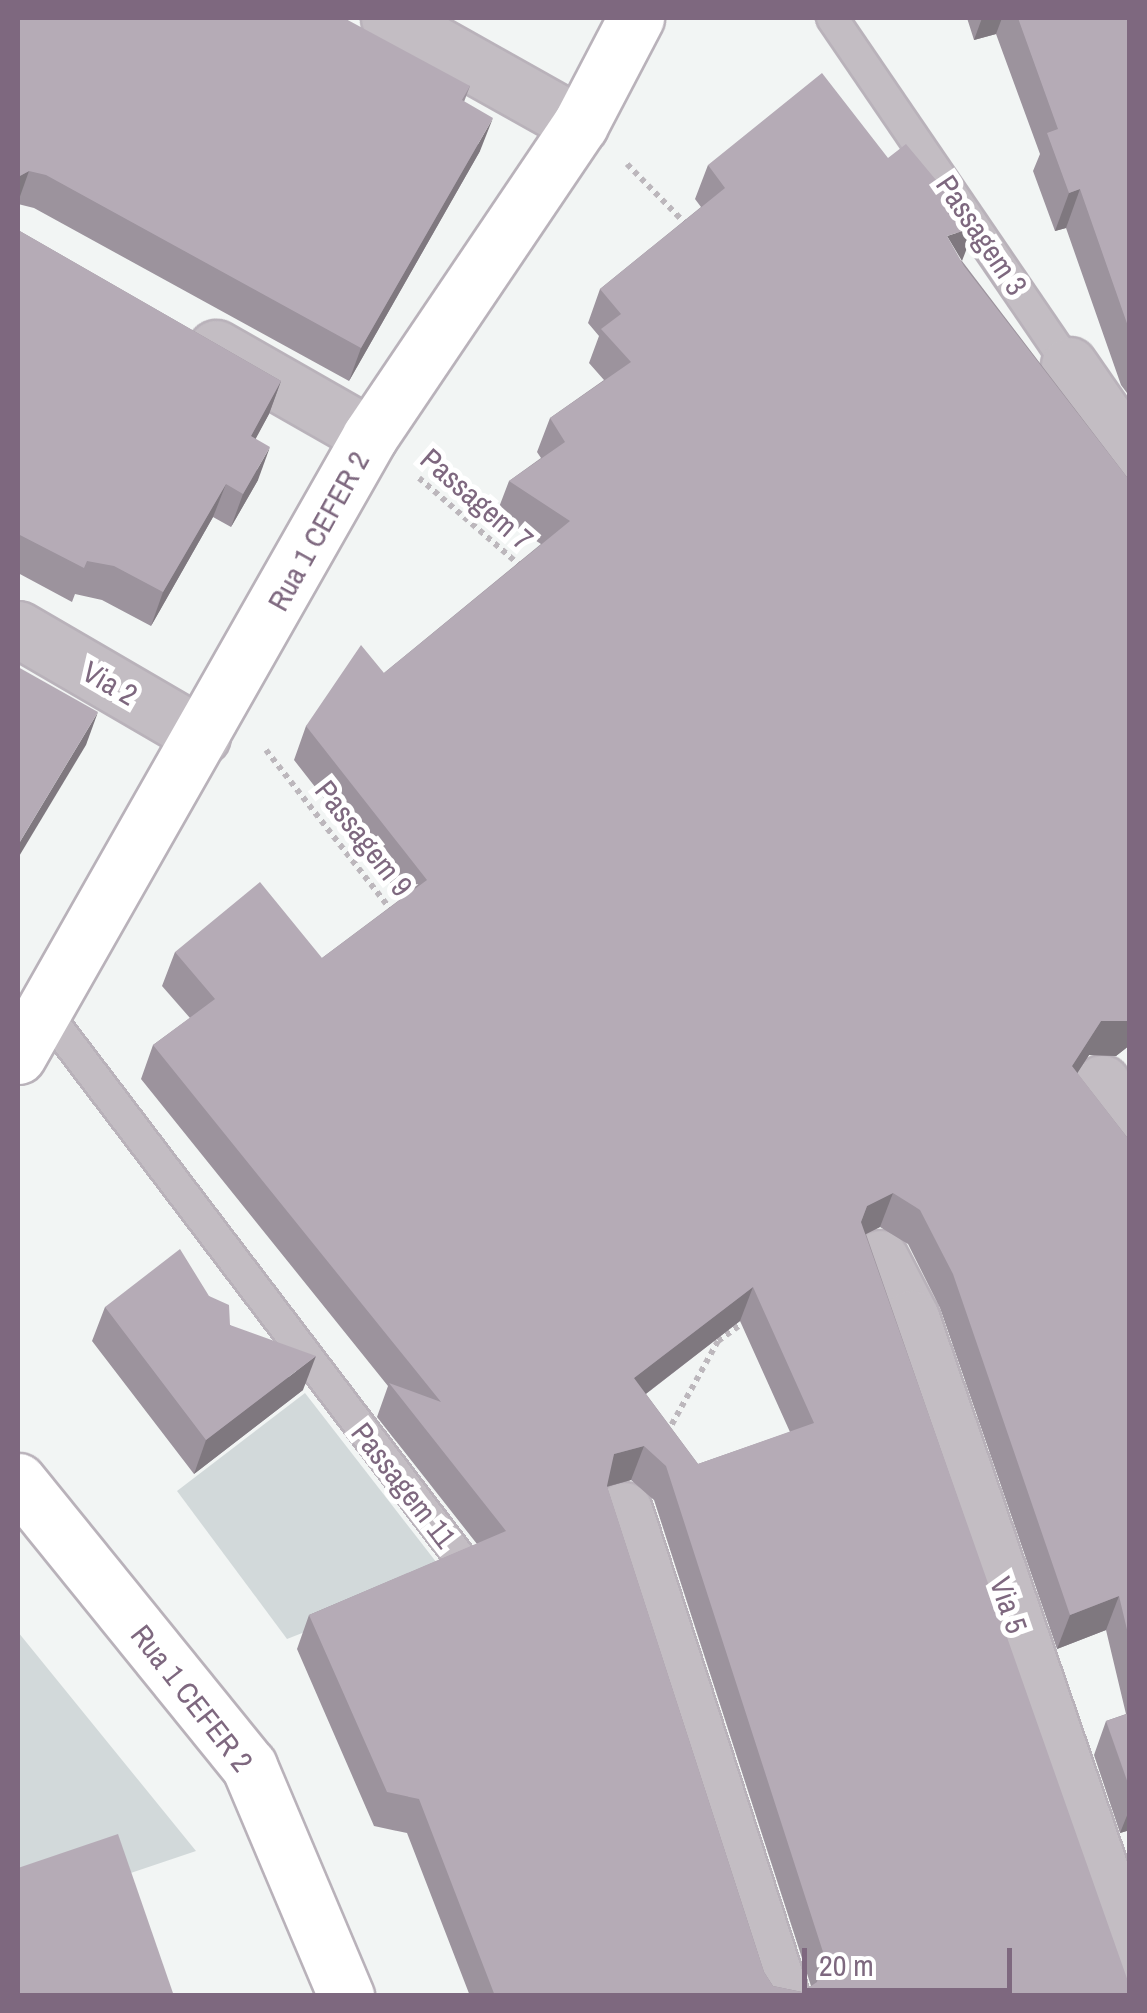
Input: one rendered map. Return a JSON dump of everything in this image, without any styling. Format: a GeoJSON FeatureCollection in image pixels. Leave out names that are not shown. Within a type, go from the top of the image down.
{"type":"FeatureCollection","features":[{"type":"Feature","properties":{"kind":"street"},"geometry":{"type":"LineString","coordinates":[[389,18],[580,124]]}},
{"type":"Feature","properties":{"kind":"street","name":"Rua 1 CEFER 2"},"geometry":{"type":"LineString","coordinates":[[30,1033],[214,718],[370,436],[580,124],[636,18]]}},
{"type":"Feature","properties":{"kind":"street"},"geometry":{"type":"LineString","coordinates":[[169,321],[370,436]]}},
{"type":"Feature","properties":{"kind":"street","name":"Passagem 3"},"geometry":{"type":"LineString","coordinates":[[1069,365],[1130,454]]}},
{"type":"Feature","properties":{"kind":"street","name":"Via 2"},"geometry":{"type":"LineString","coordinates":[[18,629],[214,718]]}},
{"type":"Feature","properties":{"kind":"street"},"geometry":{"type":"LineString","coordinates":[[1102,1083],[1130,1146]]}},
{"type":"Feature","properties":{"kind":"street","name":"Via 5"},"geometry":{"type":"LineString","coordinates":[[880,1258],[911,1318],[1130,1957]]}},
{"type":"Feature","properties":{"kind":"street","name":"Rua 1 CEFER 2"},"geometry":{"type":"LineString","coordinates":[[18,1481],[250,1766],[346,1996]]}},
{"type":"Feature","properties":{"kind":"street"},"geometry":{"type":"LineString","coordinates":[[624,1510],[782,1996]]}},
{"type":"Feature","properties":{"kind":"lane","name":"Passagem 3"},"geometry":{"type":"LineString","coordinates":[[832,18],[1069,365]]}},
{"type":"Feature","properties":{"kind":"lane","name":"Passagem 11"},"geometry":{"type":"LineString","coordinates":[[30,1033],[458,1555]]}},
{"type":"Feature","properties":{"kind":"path"},"geometry":{"type":"LineString","coordinates":[[664,194],[699,240]]}},
{"type":"Feature","properties":{"kind":"path","name":"Passagem 7"},"geometry":{"type":"LineString","coordinates":[[370,436],[533,577]]}},
{"type":"Feature","properties":{"kind":"path","name":"Passagem 9"},"geometry":{"type":"LineString","coordinates":[[214,718],[400,922]]}},
{"type":"Feature","properties":{"kind":"path"},"geometry":{"type":"LineString","coordinates":[[706,1326],[718,1341]]}},
{"type":"Feature","properties":{"kind":"shaded area"},"geometry":{"type":"Polygon","coordinates":[[[305,1393],[447,1576],[287,1639],[177,1491],[305,1393]]]}},
{"type":"Feature","properties":{"kind":"shaded area"},"geometry":{"type":"Polygon","coordinates":[[[18,1632],[196,1851],[18,1911],[18,1632]]]}},
{"type":"Feature","properties":{"kind":"building"},"geometry":{"type":"Polygon","coordinates":[[[18,18],[344,18],[470,86],[462,100],[493,118],[361,348],[46,175],[29,171],[18,177],[18,18]]]}},
{"type":"Feature","properties":{"kind":"building"},"geometry":{"type":"Polygon","coordinates":[[[1018,18],[1130,18],[1130,332],[1080,189],[1069,193],[1047,133],[1058,129],[1018,18]]]}},
{"type":"Feature","properties":{"kind":"building"},"geometry":{"type":"Polygon","coordinates":[[[822,73],[888,158],[906,144],[975,227],[947,236],[964,266],[1130,481],[1130,1021],[1101,1021],[1072,1066],[1130,1141],[1130,1642],[1119,1596],[1070,1615],[953,1274],[920,1210],[893,1193],[867,1206],[861,1222],[1130,1996],[495,1996],[419,1799],[387,1792],[309,1615],[506,1531],[389,1383],[441,1402],[153,1045],[215,999],[175,952],[260,882],[322,958],[427,880],[306,726],[361,645],[384,673],[570,521],[509,481],[565,442],[550,418],[631,362],[601,329],[621,314],[600,289],[725,188],[708,165],[822,73]],[[753,1287],[634,1378],[698,1464],[814,1423],[753,1287]],[[644,1446],[614,1454],[607,1486],[764,1972],[773,1986],[802,1992],[817,1982],[823,1952],[666,1466],[644,1446]]]}},
{"type":"Feature","properties":{"kind":"building"},"geometry":{"type":"Polygon","coordinates":[[[18,230],[281,381],[251,436],[270,447],[243,494],[226,484],[163,592],[114,566],[87,561],[84,568],[18,534],[18,230]]]}},
{"type":"Feature","properties":{"kind":"building"},"geometry":{"type":"Polygon","coordinates":[[[18,667],[98,712],[18,845],[18,667]]]}},
{"type":"Feature","properties":{"kind":"building"},"geometry":{"type":"Polygon","coordinates":[[[180,1249],[209,1296],[229,1305],[230,1325],[316,1356],[206,1440],[105,1307],[180,1249]]]}},
{"type":"Feature","properties":{"kind":"building"},"geometry":{"type":"Polygon","coordinates":[[[1130,1713],[1130,1789],[1106,1721],[1130,1713]]]}},
{"type":"Feature","properties":{"kind":"building"},"geometry":{"type":"Polygon","coordinates":[[[118,1834],[174,1996],[18,1996],[18,1868],[118,1834]]]}}]}
